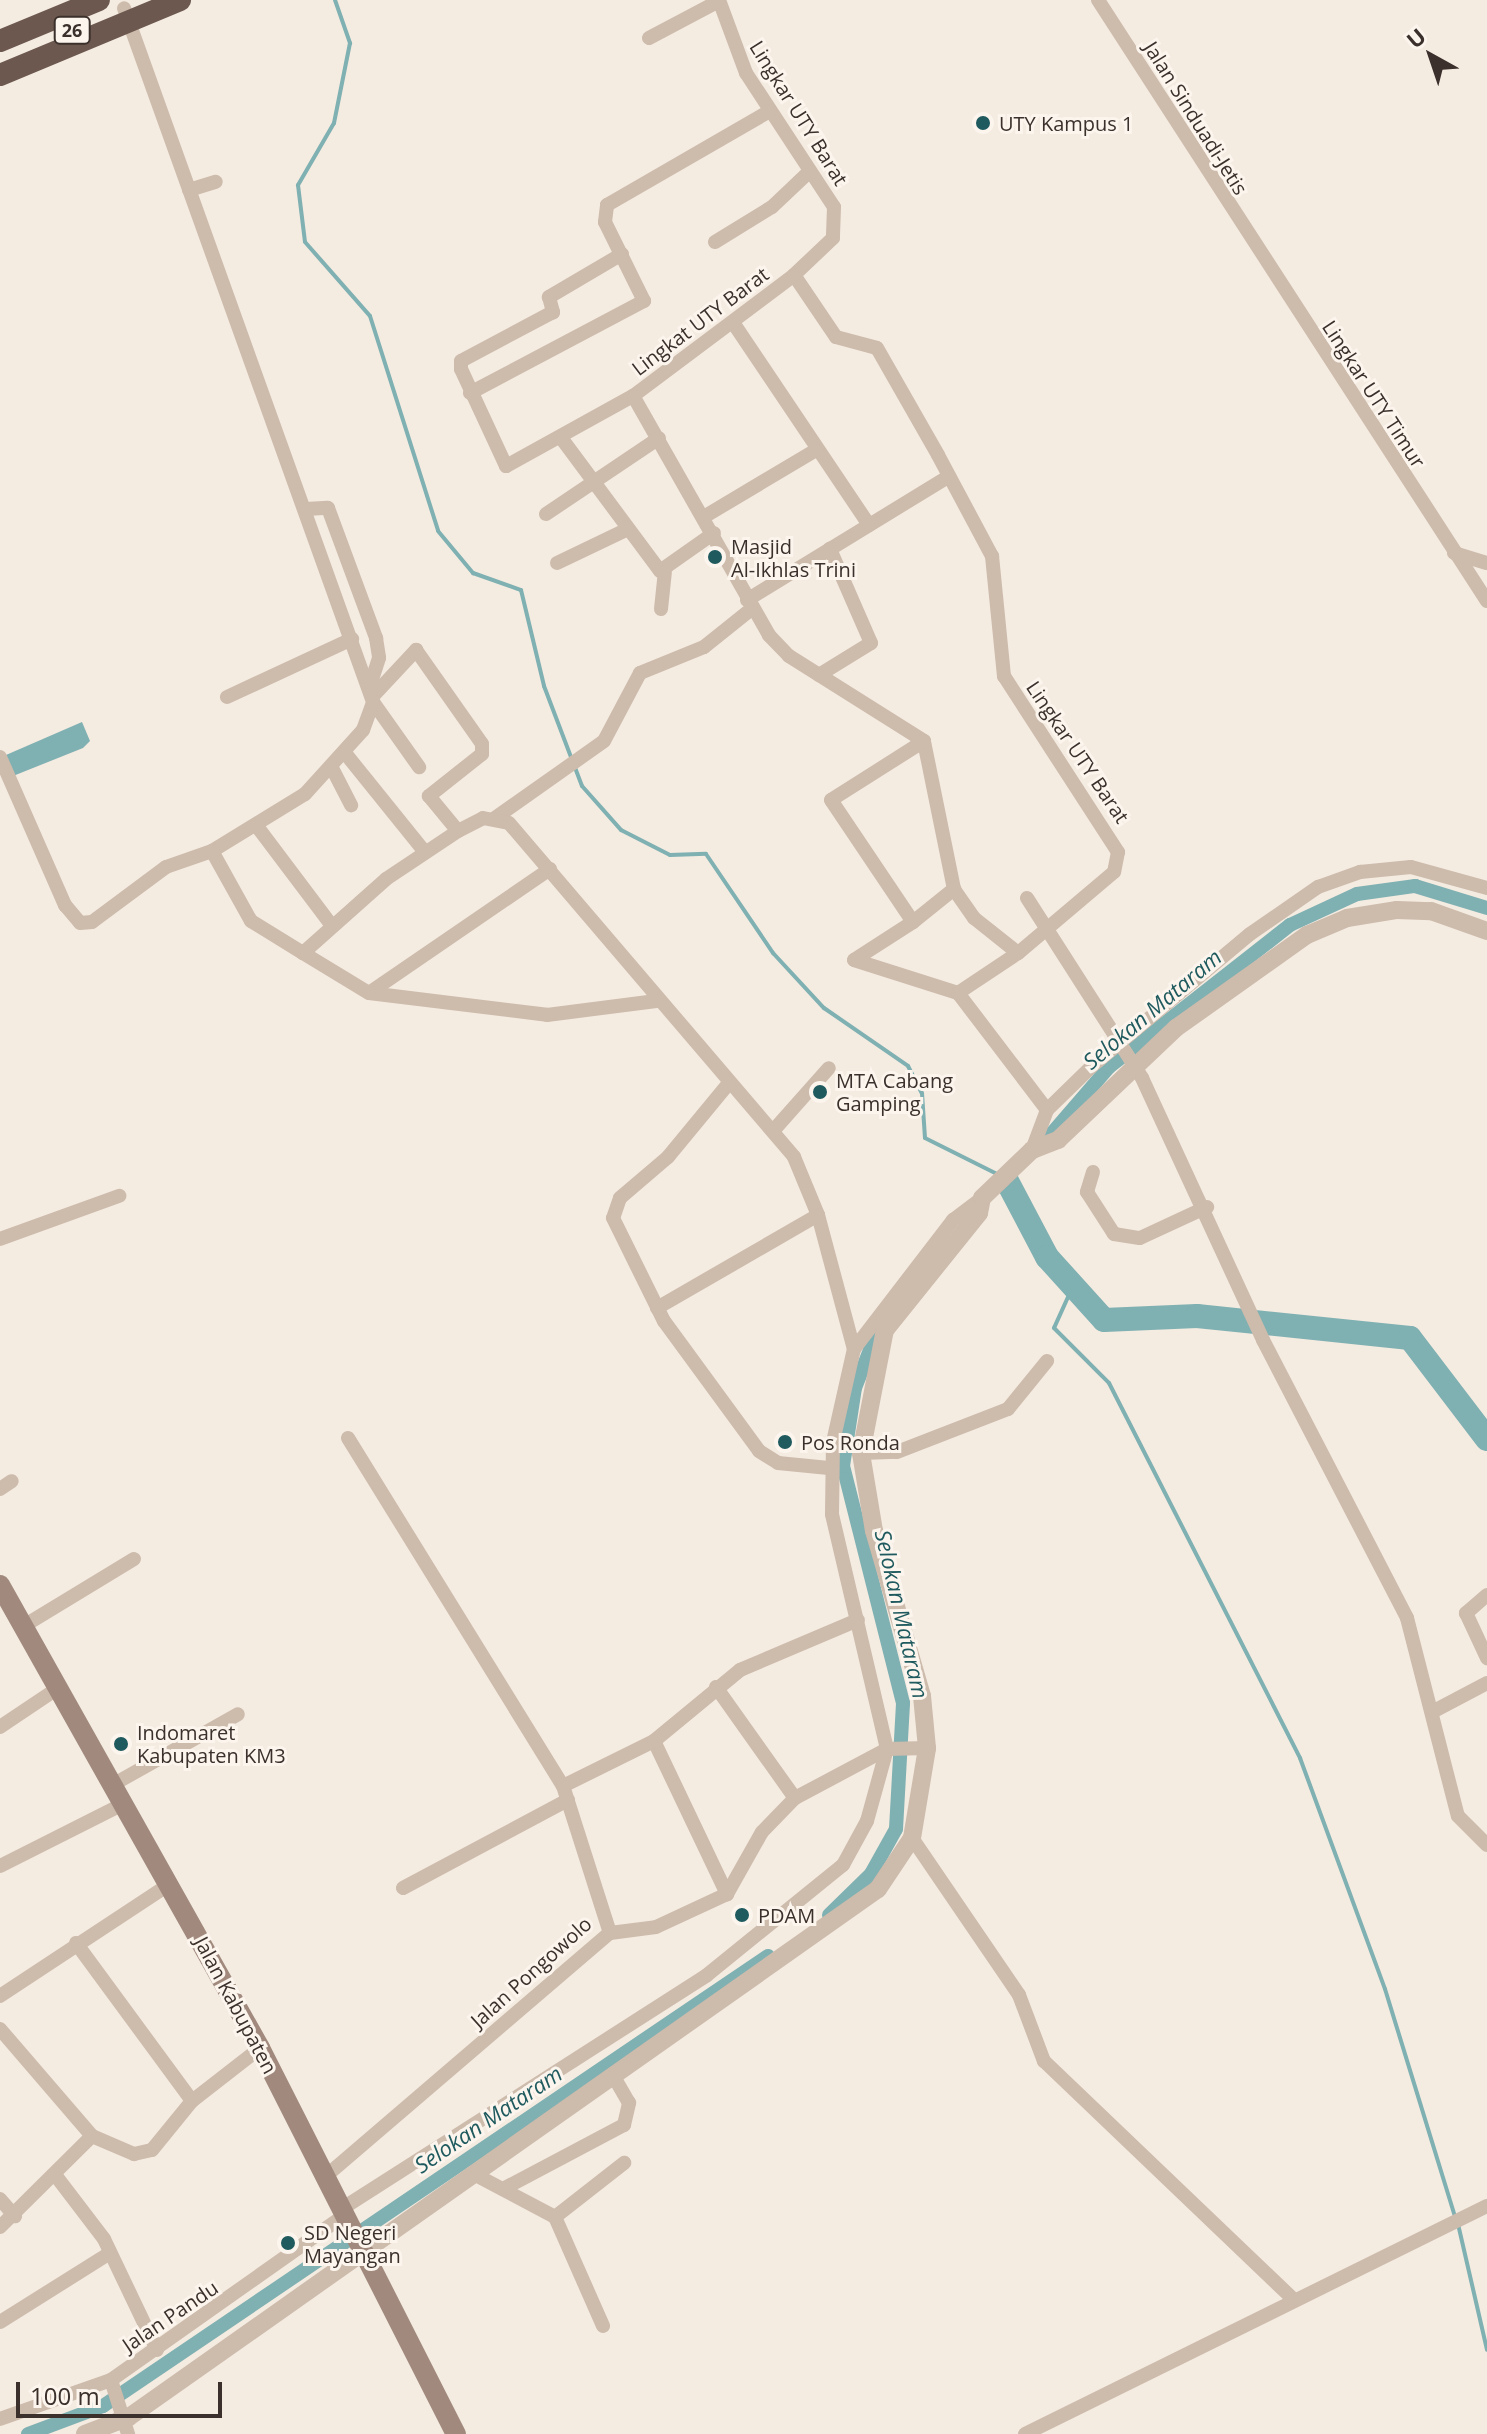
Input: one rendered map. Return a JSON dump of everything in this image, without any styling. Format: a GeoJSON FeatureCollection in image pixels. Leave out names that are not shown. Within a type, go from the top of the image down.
{"type":"FeatureCollection","features":[{"type":"Feature","properties":{"kind":"highway"},"geometry":{"type":"LineString","coordinates":[[0,27],[66,0]]}},
{"type":"Feature","properties":{"kind":"highway","name":"26"},"geometry":{"type":"LineString","coordinates":[[0,41],[99,0]]}},
{"type":"Feature","properties":{"kind":"highway"},"geometry":{"type":"LineString","coordinates":[[0,75],[133,10],[180,0]]}},
{"type":"Feature","properties":{"kind":"highway","name":"26"},"geometry":{"type":"LineString","coordinates":[[0,61],[133,10]]}},
{"type":"Feature","properties":{"kind":"main road","name":"Jalan Kabupaten"},"geometry":{"type":"LineString","coordinates":[[0,1585],[260,2048],[456,2434]]}},
{"type":"Feature","properties":{"kind":"street","name":"Jalan Sinduadi-Jetis"},"geometry":{"type":"LineString","coordinates":[[1098,0],[1261,257]]}},
{"type":"Feature","properties":{"kind":"street"},"geometry":{"type":"LineString","coordinates":[[649,38],[719,1]]}},
{"type":"Feature","properties":{"kind":"street","name":"Lingkar UTY Barat"},"geometry":{"type":"LineString","coordinates":[[719,1],[739,61],[809,172],[831,199],[835,227],[833,238],[794,275],[836,337],[877,348],[949,476],[995,565],[1004,676],[1118,852],[1114,872],[1046,934],[958,993]]}},
{"type":"Feature","properties":{"kind":"street"},"geometry":{"type":"LineString","coordinates":[[133,10],[189,190],[352,639],[373,694],[419,767]]}},
{"type":"Feature","properties":{"kind":"street"},"geometry":{"type":"LineString","coordinates":[[470,393],[644,301],[605,222],[607,205],[770,111]]}},
{"type":"Feature","properties":{"kind":"street"},"geometry":{"type":"LineString","coordinates":[[715,242],[772,207],[809,172]]}},
{"type":"Feature","properties":{"kind":"street"},"geometry":{"type":"LineString","coordinates":[[189,190],[216,182]]}},
{"type":"Feature","properties":{"kind":"street"},"geometry":{"type":"LineString","coordinates":[[622,254],[549,297],[553,312],[461,361],[470,393],[505,466],[562,439],[633,396]]}},
{"type":"Feature","properties":{"kind":"street","name":"Lingkar UTY Timur"},"geometry":{"type":"LineString","coordinates":[[1261,257],[1487,601]]}},
{"type":"Feature","properties":{"kind":"street","name":"Lingkat UTY Barat"},"geometry":{"type":"LineString","coordinates":[[748,606],[707,515],[633,396],[734,324],[794,275]]}},
{"type":"Feature","properties":{"kind":"street"},"geometry":{"type":"LineString","coordinates":[[734,324],[869,525]]}},
{"type":"Feature","properties":{"kind":"street"},"geometry":{"type":"LineString","coordinates":[[546,514],[659,438]]}},
{"type":"Feature","properties":{"kind":"street"},"geometry":{"type":"LineString","coordinates":[[562,439],[591,482],[665,572]]}},
{"type":"Feature","properties":{"kind":"street"},"geometry":{"type":"LineString","coordinates":[[707,515],[816,450]]}},
{"type":"Feature","properties":{"kind":"street"},"geometry":{"type":"LineString","coordinates":[[303,953],[425,852],[458,831],[495,818],[584,758],[613,728],[635,677],[704,647],[748,606],[830,549],[949,476]]}},
{"type":"Feature","properties":{"kind":"street"},"geometry":{"type":"LineString","coordinates":[[306,509],[326,507],[378,648],[373,694]]}},
{"type":"Feature","properties":{"kind":"street"},"geometry":{"type":"LineString","coordinates":[[557,563],[628,529]]}},
{"type":"Feature","properties":{"kind":"street"},"geometry":{"type":"LineString","coordinates":[[661,609],[665,572],[714,533]]}},
{"type":"Feature","properties":{"kind":"street"},"geometry":{"type":"LineString","coordinates":[[819,675],[871,643],[830,549]]}},
{"type":"Feature","properties":{"kind":"street"},"geometry":{"type":"LineString","coordinates":[[1454,553],[1487,563]]}},
{"type":"Feature","properties":{"kind":"street"},"geometry":{"type":"LineString","coordinates":[[326,565],[345,560]]}},
{"type":"Feature","properties":{"kind":"street"},"geometry":{"type":"LineString","coordinates":[[748,606],[789,656],[924,741],[954,889],[974,918],[1018,953]]}},
{"type":"Feature","properties":{"kind":"street"},"geometry":{"type":"LineString","coordinates":[[227,697],[352,639]]}},
{"type":"Feature","properties":{"kind":"street"},"geometry":{"type":"LineString","coordinates":[[0,757],[60,896],[80,923],[107,916],[166,867],[212,851],[256,825],[332,768],[345,753],[373,694],[416,650],[482,744],[482,754],[429,796],[458,831]]}},
{"type":"Feature","properties":{"kind":"street"},"geometry":{"type":"LineString","coordinates":[[913,922],[831,800],[924,741]]}},
{"type":"Feature","properties":{"kind":"street"},"geometry":{"type":"LineString","coordinates":[[345,753],[425,852]]}},
{"type":"Feature","properties":{"kind":"street"},"geometry":{"type":"LineString","coordinates":[[332,768],[351,805]]}},
{"type":"Feature","properties":{"kind":"street"},"geometry":{"type":"LineString","coordinates":[[85,2434],[127,2420],[363,2246],[865,1903],[912,1838],[922,1749],[922,1696],[849,1445],[854,1349],[818,1215],[794,1157],[773,1131],[656,1001],[550,869],[495,818]]}},
{"type":"Feature","properties":{"kind":"street"},"geometry":{"type":"LineString","coordinates":[[256,825],[332,926]]}},
{"type":"Feature","properties":{"kind":"street"},"geometry":{"type":"LineString","coordinates":[[212,851],[251,921],[369,993],[547,1015],[656,1001]]}},
{"type":"Feature","properties":{"kind":"street"},"geometry":{"type":"LineString","coordinates":[[1029,1153],[1047,1110],[1121,1043],[1259,927],[1336,879],[1411,867],[1487,888]]}},
{"type":"Feature","properties":{"kind":"street"},"geometry":{"type":"LineString","coordinates":[[369,993],[550,869]]}},
{"type":"Feature","properties":{"kind":"street"},"geometry":{"type":"LineString","coordinates":[[954,889],[913,922],[854,960],[958,993],[1047,1110]]}},
{"type":"Feature","properties":{"kind":"street"},"geometry":{"type":"LineString","coordinates":[[1027,898],[1046,934],[1133,1065],[1207,1207],[1263,1340],[1407,1618],[1434,1711],[1461,1823],[1487,1845]]}},
{"type":"Feature","properties":{"kind":"street"},"geometry":{"type":"LineString","coordinates":[[829,1468],[849,1445],[885,1330],[982,1201],[1029,1153],[1058,1140],[1133,1065],[1209,1003],[1323,926],[1417,910],[1487,931]]}},
{"type":"Feature","properties":{"kind":"street"},"geometry":{"type":"LineString","coordinates":[[773,1131],[829,1068]]}},
{"type":"Feature","properties":{"kind":"street"},"geometry":{"type":"LineString","coordinates":[[729,1083],[614,1210],[657,1308],[762,1454],[829,1468]]}},
{"type":"Feature","properties":{"kind":"street"},"geometry":{"type":"LineString","coordinates":[[1093,1172],[1087,1192],[1114,1234],[1140,1238],[1207,1207]]}},
{"type":"Feature","properties":{"kind":"street"},"geometry":{"type":"LineString","coordinates":[[0,1239],[119,1196]]}},
{"type":"Feature","properties":{"kind":"street"},"geometry":{"type":"LineString","coordinates":[[854,1349],[953,1220],[982,1201]]}},
{"type":"Feature","properties":{"kind":"street"},"geometry":{"type":"LineString","coordinates":[[657,1308],[818,1215]]}},
{"type":"Feature","properties":{"kind":"street"},"geometry":{"type":"LineString","coordinates":[[849,1445],[897,1452],[996,1415],[1023,1398],[1047,1361]]}},
{"type":"Feature","properties":{"kind":"street","name":"Jalan Pongowolo"},"geometry":{"type":"LineString","coordinates":[[326,2176],[610,1933],[566,1793],[348,1438]]}},
{"type":"Feature","properties":{"kind":"street"},"geometry":{"type":"LineString","coordinates":[[829,1468],[858,1620],[893,1749]]}},
{"type":"Feature","properties":{"kind":"street"},"geometry":{"type":"LineString","coordinates":[[22,1627],[134,1559]]}},
{"type":"Feature","properties":{"kind":"street"},"geometry":{"type":"LineString","coordinates":[[1487,1595],[1466,1613],[1487,1658]]}},
{"type":"Feature","properties":{"kind":"street"},"geometry":{"type":"LineString","coordinates":[[403,1888],[654,1741],[716,1687],[858,1620]]}},
{"type":"Feature","properties":{"kind":"street"},"geometry":{"type":"LineString","coordinates":[[1434,1711],[1487,1683]]}},
{"type":"Feature","properties":{"kind":"street"},"geometry":{"type":"LineString","coordinates":[[716,1687],[795,1798]]}},
{"type":"Feature","properties":{"kind":"street"},"geometry":{"type":"LineString","coordinates":[[0,1727],[58,1688]]}},
{"type":"Feature","properties":{"kind":"street"},"geometry":{"type":"LineString","coordinates":[[114,1784],[238,1714]]}},
{"type":"Feature","properties":{"kind":"street"},"geometry":{"type":"LineString","coordinates":[[654,1741],[727,1894]]}},
{"type":"Feature","properties":{"kind":"street"},"geometry":{"type":"LineString","coordinates":[[610,1933],[656,1927],[727,1894],[762,1832],[795,1798],[893,1749],[922,1749]]}},
{"type":"Feature","properties":{"kind":"street","name":"Jalan Pandu"},"geometry":{"type":"LineString","coordinates":[[0,2419],[112,2383],[345,2212],[707,1975],[831,1880],[867,1821],[893,1749]]}},
{"type":"Feature","properties":{"kind":"street"},"geometry":{"type":"LineString","coordinates":[[0,1866],[125,1803]]}},
{"type":"Feature","properties":{"kind":"street"},"geometry":{"type":"LineString","coordinates":[[912,1838],[1019,1995],[1044,2061],[1294,2300]]}},
{"type":"Feature","properties":{"kind":"street"},"geometry":{"type":"LineString","coordinates":[[0,1996],[76,1943],[170,1884]]}},
{"type":"Feature","properties":{"kind":"street"},"geometry":{"type":"LineString","coordinates":[[76,1943],[192,2101]]}},
{"type":"Feature","properties":{"kind":"street"},"geometry":{"type":"LineString","coordinates":[[0,2029],[92,2136],[134,2154],[152,2150],[192,2101],[260,2048]]}},
{"type":"Feature","properties":{"kind":"street"},"geometry":{"type":"LineString","coordinates":[[503,2189],[624,2125],[629,2103],[614,2077]]}},
{"type":"Feature","properties":{"kind":"street"},"geometry":{"type":"LineString","coordinates":[[0,2227],[56,2176],[92,2136]]}},
{"type":"Feature","properties":{"kind":"street"},"geometry":{"type":"LineString","coordinates":[[555,2217],[624,2163]]}},
{"type":"Feature","properties":{"kind":"street"},"geometry":{"type":"LineString","coordinates":[[472,2173],[555,2217],[603,2326]]}},
{"type":"Feature","properties":{"kind":"street"},"geometry":{"type":"LineString","coordinates":[[56,2176],[110,2253],[157,2350]]}},
{"type":"Feature","properties":{"kind":"street"},"geometry":{"type":"LineString","coordinates":[[0,2199],[15,2216]]}},
{"type":"Feature","properties":{"kind":"street"},"geometry":{"type":"LineString","coordinates":[[1025,2434],[1484,2207]]}},
{"type":"Feature","properties":{"kind":"street"},"geometry":{"type":"LineString","coordinates":[[0,2322],[110,2253]]}},
{"type":"Feature","properties":{"kind":"street"},"geometry":{"type":"LineString","coordinates":[[112,2383],[127,2420]]}},
{"type":"Feature","properties":{"kind":"water"},"geometry":{"type":"Polygon","coordinates":[[[82,722],[90,741],[83,748],[13,776],[6,755],[82,722]]]}},
{"type":"Feature","properties":{"kind":"waterway"},"geometry":{"type":"LineString","coordinates":[[335,0],[350,43],[334,123],[298,185],[305,242],[370,316],[438,531],[473,573],[521,590],[544,686],[582,786],[621,830],[670,855],[706,854],[773,953],[824,1008],[908,1066],[922,1093],[925,1138],[997,1174]]}},
{"type":"Feature","properties":{"kind":"waterway","name":"Selokan Mataram"},"geometry":{"type":"LineString","coordinates":[[1040,1147],[1109,1067],[1290,925],[1357,894],[1415,886],[1487,908]]}},
{"type":"Feature","properties":{"kind":"waterway"},"geometry":{"type":"LineString","coordinates":[[1007,1181],[1047,1257],[1104,1320],[1197,1316],[1410,1338],[1487,1439]]}},
{"type":"Feature","properties":{"kind":"waterway"},"geometry":{"type":"LineString","coordinates":[[1073,1286],[1054,1328],[1109,1383],[1300,1758],[1385,1989],[1455,2216]]}},
{"type":"Feature","properties":{"kind":"waterway","name":"Selokan Mataram"},"geometry":{"type":"LineString","coordinates":[[829,1915],[871,1874],[896,1829],[903,1703],[843,1466],[855,1388],[881,1322]]}},
{"type":"Feature","properties":{"kind":"waterway","name":"Selokan Mataram"},"geometry":{"type":"LineString","coordinates":[[28,2434],[103,2406],[768,1956]]}},
{"type":"Feature","properties":{"kind":"waterway"},"geometry":{"type":"LineString","coordinates":[[1458,2224],[1487,2350]]}},
{"type":"Feature","properties":{"kind":"place","name":"UTY Kampus 1"},"geometry":{"type":"Point","coordinates":[983,123]}},
{"type":"Feature","properties":{"kind":"place","name":"Masjid Al-Ikhlas Trini"},"geometry":{"type":"Point","coordinates":[715,557]}},
{"type":"Feature","properties":{"kind":"place","name":"MTA Cabang Gamping"},"geometry":{"type":"Point","coordinates":[820,1092]}},
{"type":"Feature","properties":{"kind":"place","name":"Pos Ronda"},"geometry":{"type":"Point","coordinates":[785,1442]}},
{"type":"Feature","properties":{"kind":"place","name":"Indomaret Kabupaten KM3"},"geometry":{"type":"Point","coordinates":[121,1744]}},
{"type":"Feature","properties":{"kind":"place","name":"PDAM"},"geometry":{"type":"Point","coordinates":[742,1915]}},
{"type":"Feature","properties":{"kind":"place","name":"SD Negeri Mayangan"},"geometry":{"type":"Point","coordinates":[288,2243]}}]}
